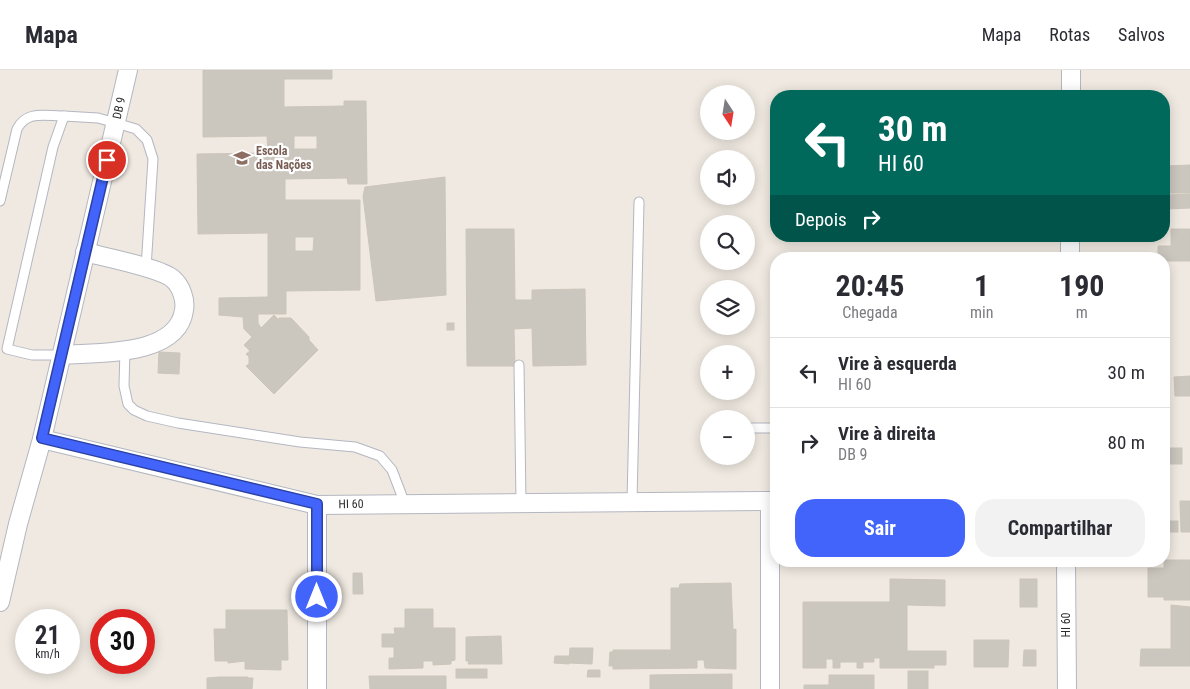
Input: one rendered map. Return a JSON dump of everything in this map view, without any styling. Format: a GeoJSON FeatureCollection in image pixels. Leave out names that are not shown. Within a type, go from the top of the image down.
{"type":"FeatureCollection","features":[{"type":"Feature","properties":{"kind":"street","name":"DB 9"},"geometry":{"type":"LineString","coordinates":[[42,438],[128,70]]}},
{"type":"Feature","properties":{"kind":"street"},"geometry":{"type":"LineString","coordinates":[[1070,90],[1071,70]]}},
{"type":"Feature","properties":{"kind":"street"},"geometry":{"type":"LineString","coordinates":[[62,355],[144,348],[160,341],[177,329],[182,321],[184,309],[180,289],[173,279],[161,272],[86,252]]}},
{"type":"Feature","properties":{"kind":"street"},"geometry":{"type":"LineString","coordinates":[[0,602],[18,524],[42,438]]}},
{"type":"Feature","properties":{"kind":"street","name":"HI 60"},"geometry":{"type":"LineString","coordinates":[[42,438],[317,504],[770,501]]}},
{"type":"Feature","properties":{"kind":"street"},"geometry":{"type":"LineString","coordinates":[[317,504],[317,689]]}},
{"type":"Feature","properties":{"kind":"street"},"geometry":{"type":"LineString","coordinates":[[770,689],[772,567]]}},
{"type":"Feature","properties":{"kind":"street","name":"HI 60"},"geometry":{"type":"LineString","coordinates":[[1066,567],[1066,689]]}},
{"type":"Feature","properties":{"kind":"lane"},"geometry":{"type":"LineString","coordinates":[[0,200],[17,129],[22,120],[30,115],[98,118],[136,129],[147,140],[153,159],[146,268]]}},
{"type":"Feature","properties":{"kind":"lane"},"geometry":{"type":"LineString","coordinates":[[62,355],[32,355],[3,348],[53,147],[64,116]]}},
{"type":"Feature","properties":{"kind":"lane"},"geometry":{"type":"LineString","coordinates":[[632,501],[639,202]]}},
{"type":"Feature","properties":{"kind":"lane"},"geometry":{"type":"LineString","coordinates":[[125,350],[124,386],[128,404],[134,410],[147,416],[178,423],[300,442],[355,447],[380,456],[392,470],[405,504]]}},
{"type":"Feature","properties":{"kind":"lane"},"geometry":{"type":"LineString","coordinates":[[519,365],[521,502]]}},
{"type":"Feature","properties":{"kind":"lane"},"geometry":{"type":"LineString","coordinates":[[755,428],[770,428]]}},
{"type":"Feature","properties":{"kind":"building"},"geometry":{"type":"Polygon","coordinates":[[[203,70],[332,70],[332,79],[284,79],[284,107],[344,106],[344,101],[366,101],[367,184],[348,184],[347,178],[285,179],[285,200],[360,200],[360,290],[286,291],[286,314],[258,314],[258,323],[261,328],[274,315],[279,320],[279,318],[291,318],[309,337],[309,340],[318,350],[274,394],[246,366],[249,364],[249,357],[246,354],[250,351],[244,345],[252,337],[244,329],[243,317],[219,315],[219,298],[268,297],[268,233],[198,234],[197,154],[268,153],[267,136],[203,137],[203,70]],[[294,136],[294,149],[317,149],[317,136],[294,136]],[[295,237],[295,251],[313,251],[314,237],[295,237]]]}},
{"type":"Feature","properties":{"kind":"building"},"geometry":{"type":"Polygon","coordinates":[[[1190,165],[1190,193],[1170,193],[1170,166],[1190,165]]]}},
{"type":"Feature","properties":{"kind":"building"},"geometry":{"type":"Polygon","coordinates":[[[445,177],[446,295],[376,301],[363,196],[365,187],[445,177]]]}},
{"type":"Feature","properties":{"kind":"building"},"geometry":{"type":"Polygon","coordinates":[[[1190,194],[1190,208],[1170,209],[1170,195],[1190,194]]]}},
{"type":"Feature","properties":{"kind":"building"},"geometry":{"type":"Polygon","coordinates":[[[466,229],[514,229],[515,300],[532,300],[532,290],[585,289],[586,365],[533,366],[532,328],[514,329],[515,366],[467,366],[466,229]]]}},
{"type":"Feature","properties":{"kind":"building"},"geometry":{"type":"Polygon","coordinates":[[[1171,229],[1190,229],[1190,261],[1170,261],[1170,252],[1158,252],[1158,246],[1171,246],[1171,229]]]}},
{"type":"Feature","properties":{"kind":"building"},"geometry":{"type":"Polygon","coordinates":[[[447,323],[454,323],[454,330],[447,330],[447,323]]]}},
{"type":"Feature","properties":{"kind":"building"},"geometry":{"type":"Polygon","coordinates":[[[159,352],[180,353],[179,374],[158,373],[159,352]]]}},
{"type":"Feature","properties":{"kind":"building"},"geometry":{"type":"Polygon","coordinates":[[[1190,376],[1190,396],[1175,396],[1174,377],[1190,376]]]}},
{"type":"Feature","properties":{"kind":"building"},"geometry":{"type":"Polygon","coordinates":[[[1170,448],[1182,448],[1182,464],[1170,464],[1170,448]]]}},
{"type":"Feature","properties":{"kind":"building"},"geometry":{"type":"Polygon","coordinates":[[[1180,501],[1190,501],[1190,532],[1181,532],[1180,501]]]}},
{"type":"Feature","properties":{"kind":"building"},"geometry":{"type":"Polygon","coordinates":[[[1170,521],[1178,521],[1178,532],[1170,532],[1170,521]]]}},
{"type":"Feature","properties":{"kind":"building"},"geometry":{"type":"Polygon","coordinates":[[[1170,560],[1190,560],[1190,600],[1164,600],[1164,597],[1148,597],[1148,568],[1170,567],[1170,560]]]}},
{"type":"Feature","properties":{"kind":"building"},"geometry":{"type":"Polygon","coordinates":[[[353,573],[362,573],[363,594],[353,594],[353,573]]]}},
{"type":"Feature","properties":{"kind":"building"},"geometry":{"type":"Polygon","coordinates":[[[890,579],[945,580],[945,606],[907,605],[907,651],[946,651],[946,665],[934,665],[934,668],[880,668],[880,658],[874,658],[874,662],[863,662],[863,668],[857,668],[857,662],[840,662],[840,668],[833,668],[833,659],[826,659],[826,668],[803,668],[803,602],[890,602],[890,579]]]}},
{"type":"Feature","properties":{"kind":"building"},"geometry":{"type":"Polygon","coordinates":[[[1020,579],[1037,579],[1037,607],[1020,607],[1020,579]]]}},
{"type":"Feature","properties":{"kind":"building"},"geometry":{"type":"Polygon","coordinates":[[[731,583],[733,630],[736,629],[736,669],[705,668],[704,660],[697,660],[697,668],[613,669],[613,650],[671,650],[671,588],[679,588],[680,584],[731,583]]]}},
{"type":"Feature","properties":{"kind":"building"},"geometry":{"type":"Polygon","coordinates":[[[1171,605],[1190,607],[1190,666],[1140,666],[1141,649],[1171,649],[1171,605]]]}},
{"type":"Feature","properties":{"kind":"building"},"geometry":{"type":"Polygon","coordinates":[[[405,609],[433,609],[433,628],[455,628],[455,660],[451,661],[451,664],[433,665],[433,661],[423,661],[423,668],[389,669],[389,658],[394,658],[394,647],[382,647],[382,634],[395,634],[394,628],[405,628],[405,609]]]}},
{"type":"Feature","properties":{"kind":"building"},"geometry":{"type":"Polygon","coordinates":[[[226,610],[287,610],[288,660],[281,660],[281,670],[245,669],[245,661],[228,663],[228,661],[215,661],[214,629],[226,629],[226,610]]]}},
{"type":"Feature","properties":{"kind":"building"},"geometry":{"type":"Polygon","coordinates":[[[501,636],[502,664],[468,664],[469,661],[466,661],[466,637],[501,636]]]}},
{"type":"Feature","properties":{"kind":"building"},"geometry":{"type":"Polygon","coordinates":[[[974,640],[1009,640],[1008,667],[974,667],[974,640]]]}},
{"type":"Feature","properties":{"kind":"building"},"geometry":{"type":"Polygon","coordinates":[[[570,648],[593,648],[592,664],[569,663],[570,648]]]}},
{"type":"Feature","properties":{"kind":"building"},"geometry":{"type":"Polygon","coordinates":[[[1024,650],[1036,650],[1036,666],[1023,666],[1024,650]]]}},
{"type":"Feature","properties":{"kind":"building"},"geometry":{"type":"Polygon","coordinates":[[[610,652],[613,652],[613,666],[609,666],[610,652]]]}},
{"type":"Feature","properties":{"kind":"building"},"geometry":{"type":"Polygon","coordinates":[[[555,656],[569,656],[569,664],[554,663],[555,656]]]}},
{"type":"Feature","properties":{"kind":"building"},"geometry":{"type":"Polygon","coordinates":[[[456,669],[487,669],[487,678],[456,678],[456,669]]]}},
{"type":"Feature","properties":{"kind":"building"},"geometry":{"type":"Polygon","coordinates":[[[588,670],[600,670],[600,677],[587,677],[588,670]]]}},
{"type":"Feature","properties":{"kind":"building"},"geometry":{"type":"Polygon","coordinates":[[[908,671],[928,671],[928,689],[908,689],[908,671]]]}},
{"type":"Feature","properties":{"kind":"building"},"geometry":{"type":"Polygon","coordinates":[[[732,674],[732,689],[650,689],[650,675],[732,674]]]}},
{"type":"Feature","properties":{"kind":"building"},"geometry":{"type":"Polygon","coordinates":[[[829,675],[874,675],[874,689],[804,689],[804,685],[829,685],[829,675]]]}},
{"type":"Feature","properties":{"kind":"building"},"geometry":{"type":"Polygon","coordinates":[[[369,676],[446,676],[446,689],[370,689],[369,676]]]}},
{"type":"Feature","properties":{"kind":"building"},"geometry":{"type":"Polygon","coordinates":[[[207,678],[253,678],[252,689],[207,689],[207,678]]]}},
{"type":"Feature","properties":{"kind":"place","name":"Escola das Nações"},"geometry":{"type":"Point","coordinates":[242,158]}},
{"type":"Feature","properties":{"kind":"route"},"geometry":{"type":"LineString","coordinates":[[107,160],[42,438],[317,504],[317,597]]}}]}
